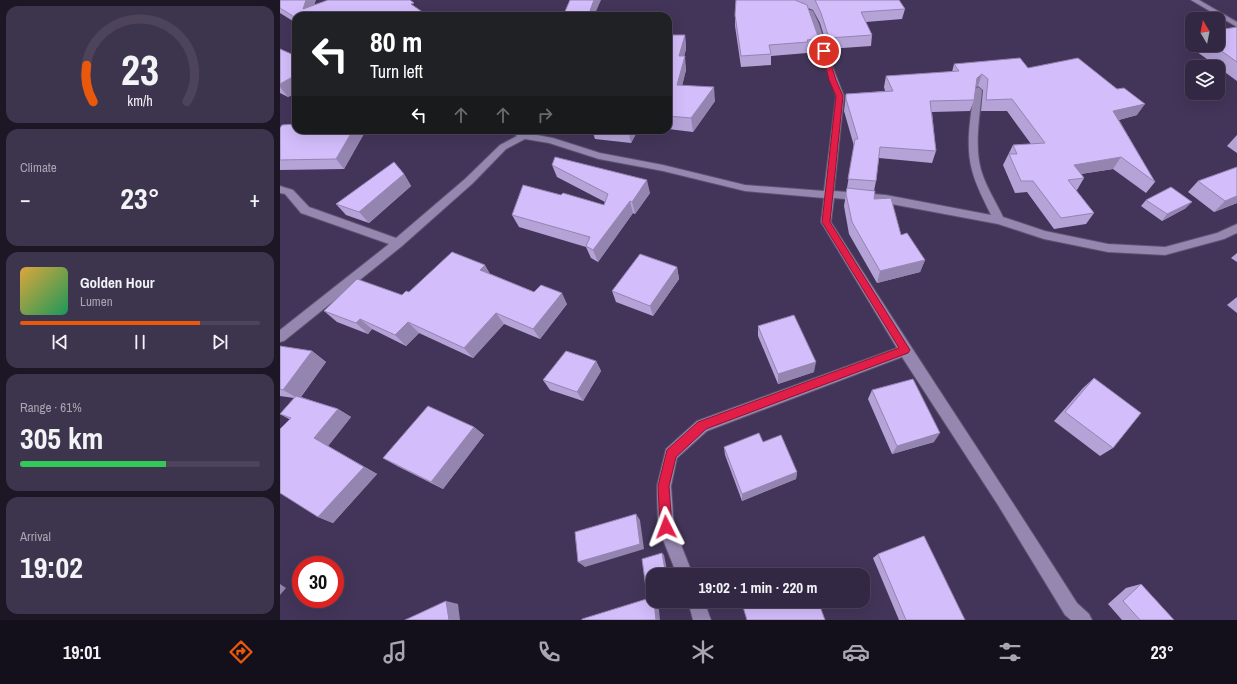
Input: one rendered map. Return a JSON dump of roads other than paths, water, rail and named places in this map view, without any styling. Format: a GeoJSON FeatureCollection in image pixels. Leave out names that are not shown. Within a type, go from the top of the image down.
{"type":"FeatureCollection","features":[{"type":"Feature","properties":{"kind":"street"},"geometry":{"type":"LineString","coordinates":[[775,0],[810,13],[817,25],[820,41],[832,80],[840,96],[826,222],[905,350],[1003,500],[1070,609],[1083,620]]}},
{"type":"Feature","properties":{"kind":"street"},"geometry":{"type":"LineString","coordinates":[[1194,0],[1237,25]]}},
{"type":"Feature","properties":{"kind":"street"},"geometry":{"type":"LineString","coordinates":[[978,90],[974,129],[974,163],[999,220]]}},
{"type":"Feature","properties":{"kind":"street"},"geometry":{"type":"LineString","coordinates":[[521,134],[524,136],[550,140],[599,156],[663,168],[745,188],[829,193],[886,199],[999,220],[1044,235],[1108,248],[1165,251],[1220,236],[1237,228]]}},
{"type":"Feature","properties":{"kind":"street"},"geometry":{"type":"LineString","coordinates":[[280,337],[398,242],[468,181],[503,147],[524,136]]}},
{"type":"Feature","properties":{"kind":"street"},"geometry":{"type":"LineString","coordinates":[[280,189],[289,192],[305,210],[398,242]]}},
{"type":"Feature","properties":{"kind":"street"},"geometry":{"type":"LineString","coordinates":[[682,568],[666,527],[664,486],[671,454],[702,426],[905,350]]}},
{"type":"Feature","properties":{"kind":"street"},"geometry":{"type":"LineString","coordinates":[[698,608],[702,620]]}}]}
